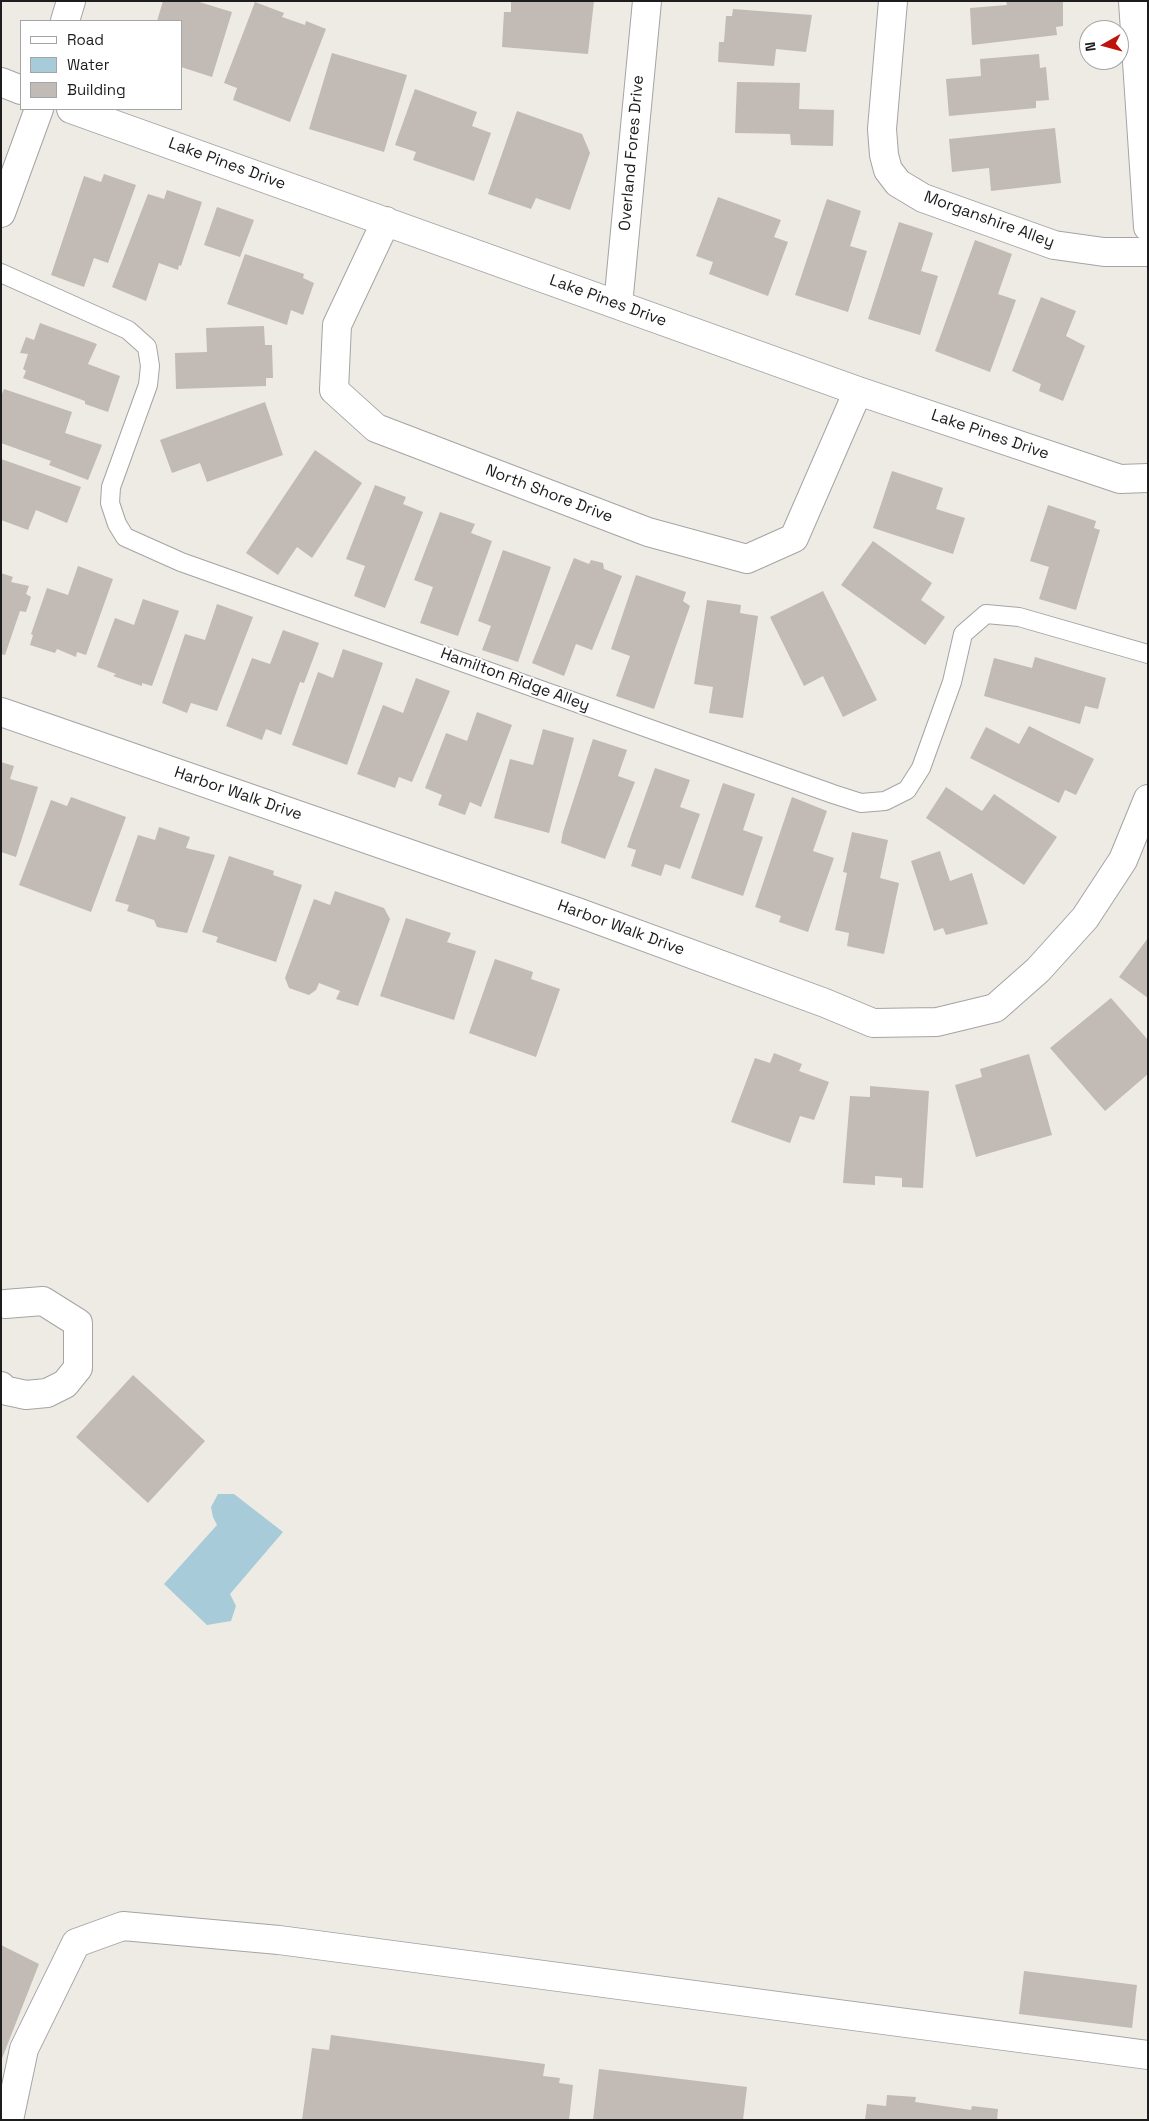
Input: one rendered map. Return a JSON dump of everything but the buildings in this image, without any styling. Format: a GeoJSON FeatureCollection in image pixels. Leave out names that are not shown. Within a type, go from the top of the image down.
{"type":"FeatureCollection","features":[{"type":"Feature","properties":{"kind":"street"},"geometry":{"type":"LineString","coordinates":[[65,20],[71,1]]}},
{"type":"Feature","properties":{"kind":"street","name":"Overland Fores Drive"},"geometry":{"type":"LineString","coordinates":[[618,305],[647,1]]}},
{"type":"Feature","properties":{"kind":"street","name":"Morganshire Alley"},"geometry":{"type":"LineString","coordinates":[[893,1],[882,129],[884,155],[888,170],[898,183],[922,198],[1054,245],[1104,252],[1148,252]]}},
{"type":"Feature","properties":{"kind":"street"},"geometry":{"type":"LineString","coordinates":[[1132,1],[1148,228]]}},
{"type":"Feature","properties":{"kind":"street"},"geometry":{"type":"LineString","coordinates":[[1,82],[20,90]]}},
{"type":"Feature","properties":{"kind":"street"},"geometry":{"type":"LineString","coordinates":[[1,213],[39,110]]}},
{"type":"Feature","properties":{"kind":"street","name":"Lake Pines Drive"},"geometry":{"type":"LineString","coordinates":[[75,110],[858,391],[1120,479],[1148,478]]}},
{"type":"Feature","properties":{"kind":"street","name":"North Shore Drive"},"geometry":{"type":"LineString","coordinates":[[386,221],[337,325],[334,390],[376,428],[648,532],[747,559],[794,538],[858,391]]}},
{"type":"Feature","properties":{"kind":"street","name":"Harbor Walk Drive"},"geometry":{"type":"LineString","coordinates":[[1,712],[576,912],[816,1000],[873,1023],[937,1022],[995,1008],[1038,970],[1085,918],[1122,860],[1148,799]]}},
{"type":"Feature","properties":{"kind":"street"},"geometry":{"type":"LineString","coordinates":[[1,1386],[3,1390],[26,1395],[48,1393],[65,1384],[78,1368],[78,1323],[43,1300],[2,1304]]}},
{"type":"Feature","properties":{"kind":"street"},"geometry":{"type":"LineString","coordinates":[[9,2120],[24,2049],[76,1944],[122,1926],[280,1940],[1148,2054]]}},
{"type":"Feature","properties":{"kind":"lane","name":"Hamilton Ridge Alley"},"geometry":{"type":"LineString","coordinates":[[1,273],[128,330],[147,347],[150,366],[148,385],[111,487],[110,504],[117,524],[125,537],[181,562],[833,794],[861,803],[885,801],[907,790],[921,768],[952,682],[963,634],[986,614],[1019,617],[1148,654]]}},
{"type":"Feature","properties":{"kind":"water"},"geometry":{"type":"Polygon","coordinates":[[[218,1494],[234,1494],[283,1532],[230,1594],[236,1606],[231,1621],[207,1625],[164,1584],[217,1525],[211,1507],[218,1494]]]}}]}
